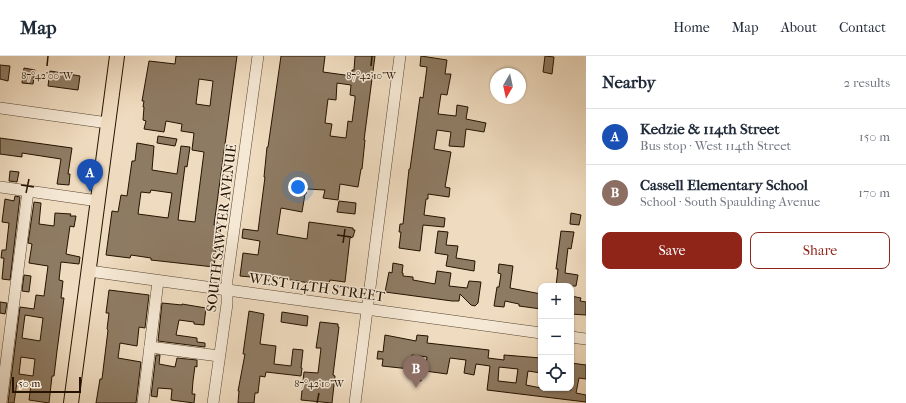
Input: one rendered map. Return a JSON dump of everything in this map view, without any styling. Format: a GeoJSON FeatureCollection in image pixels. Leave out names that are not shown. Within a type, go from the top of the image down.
{"type":"FeatureCollection","features":[{"type":"Feature","properties":{"kind":"main road"},"geometry":{"type":"LineString","coordinates":[[71,403],[117,56]]}},
{"type":"Feature","properties":{"kind":"street","name":"SOUTH SAWYER AVENUE"},"geometry":{"type":"LineString","coordinates":[[213,403],[227,304],[227,280],[258,56]]}},
{"type":"Feature","properties":{"kind":"street"},"geometry":{"type":"LineString","coordinates":[[355,403],[400,56]]}},
{"type":"Feature","properties":{"kind":"street"},"geometry":{"type":"LineString","coordinates":[[0,108],[108,123]]}},
{"type":"Feature","properties":{"kind":"street"},"geometry":{"type":"LineString","coordinates":[[0,188],[98,201]]}},
{"type":"Feature","properties":{"kind":"street"},"geometry":{"type":"LineString","coordinates":[[1,403],[28,192]]}},
{"type":"Feature","properties":{"kind":"street","name":"WEST 114TH STREET"},"geometry":{"type":"LineString","coordinates":[[89,271],[538,333]]}},
{"type":"Feature","properties":{"kind":"street"},"geometry":{"type":"LineString","coordinates":[[143,403],[158,281]]}},
{"type":"Feature","properties":{"kind":"street"},"geometry":{"type":"LineString","coordinates":[[574,337],[586,339]]}},
{"type":"Feature","properties":{"kind":"street"},"geometry":{"type":"LineString","coordinates":[[150,347],[219,356]]}},
{"type":"Feature","properties":{"kind":"building"},"geometry":{"type":"Polygon","coordinates":[[[176,56],[237,56],[214,225],[221,226],[220,234],[218,233],[214,267],[151,260],[151,258],[131,255],[130,258],[106,255],[112,211],[118,212],[121,195],[127,196],[132,161],[135,161],[137,143],[154,146],[152,170],[177,174],[181,146],[190,147],[187,167],[185,166],[178,220],[195,222],[204,152],[192,150],[194,133],[181,131],[182,124],[166,121],[164,132],[144,129],[146,121],[143,120],[144,101],[142,101],[149,61],[175,64],[176,56]],[[199,79],[196,104],[210,106],[213,81],[199,79]],[[151,190],[150,193],[141,192],[138,214],[168,218],[172,193],[151,190]]]}},
{"type":"Feature","properties":{"kind":"building"},"geometry":{"type":"Polygon","coordinates":[[[281,56],[325,56],[323,72],[352,76],[355,56],[375,56],[364,140],[362,169],[358,187],[340,184],[338,200],[323,198],[325,190],[307,189],[302,212],[281,208],[277,234],[307,239],[309,222],[353,228],[353,230],[355,230],[353,237],[350,238],[345,282],[330,280],[329,284],[310,283],[251,274],[251,277],[240,276],[243,253],[258,255],[260,241],[242,238],[243,229],[258,231],[281,56]],[[337,83],[336,100],[328,99],[325,123],[332,124],[330,136],[346,138],[348,121],[352,122],[355,99],[355,96],[350,95],[351,85],[337,83]]]}},
{"type":"Feature","properties":{"kind":"building"},"geometry":{"type":"Polygon","coordinates":[[[421,56],[447,60],[445,74],[451,74],[447,95],[441,94],[438,114],[456,116],[457,105],[468,107],[466,119],[486,123],[484,132],[466,129],[464,147],[449,146],[451,132],[437,130],[434,149],[451,152],[445,187],[450,188],[449,197],[428,194],[424,215],[445,218],[444,227],[423,225],[420,251],[399,248],[401,232],[399,232],[400,224],[403,224],[409,169],[420,97],[423,98],[427,67],[420,66],[421,56]]]}},
{"type":"Feature","properties":{"kind":"building"},"geometry":{"type":"Polygon","coordinates":[[[545,56],[554,57],[552,74],[543,72],[545,56]]]}},
{"type":"Feature","properties":{"kind":"building"},"geometry":{"type":"Polygon","coordinates":[[[0,65],[10,66],[8,81],[0,79],[0,65]]]}},
{"type":"Feature","properties":{"kind":"building"},"geometry":{"type":"Polygon","coordinates":[[[24,68],[35,70],[33,84],[22,83],[24,68]]]}},
{"type":"Feature","properties":{"kind":"building"},"geometry":{"type":"Polygon","coordinates":[[[50,71],[80,76],[78,90],[48,86],[50,71]]]}},
{"type":"Feature","properties":{"kind":"building"},"geometry":{"type":"Polygon","coordinates":[[[158,136],[177,139],[175,146],[157,143],[158,136]]]}},
{"type":"Feature","properties":{"kind":"building"},"geometry":{"type":"Polygon","coordinates":[[[0,138],[72,148],[68,174],[70,174],[69,185],[57,184],[61,159],[22,153],[22,157],[0,154],[0,138]]]}},
{"type":"Feature","properties":{"kind":"building"},"geometry":{"type":"Polygon","coordinates":[[[10,171],[19,172],[17,182],[9,181],[10,171]]]}},
{"type":"Feature","properties":{"kind":"building"},"geometry":{"type":"Polygon","coordinates":[[[15,196],[20,197],[10,280],[2,279],[4,258],[1,258],[2,250],[6,250],[9,223],[2,222],[5,199],[14,201],[15,196]]]}},
{"type":"Feature","properties":{"kind":"building"},"geometry":{"type":"Polygon","coordinates":[[[339,201],[356,203],[355,214],[337,212],[339,201]]]}},
{"type":"Feature","properties":{"kind":"building"},"geometry":{"type":"Polygon","coordinates":[[[34,202],[41,203],[39,224],[54,226],[55,213],[71,214],[70,216],[76,216],[74,227],[70,226],[66,254],[80,257],[79,264],[61,262],[59,280],[63,281],[61,298],[64,298],[49,403],[29,400],[31,384],[17,382],[14,403],[8,403],[20,307],[34,309],[36,295],[44,296],[48,266],[29,263],[32,244],[28,243],[34,202]],[[25,315],[22,338],[40,341],[43,318],[25,315]],[[21,357],[19,374],[33,376],[35,359],[21,357]]]}},
{"type":"Feature","properties":{"kind":"building"},"geometry":{"type":"Polygon","coordinates":[[[571,213],[581,215],[579,225],[570,224],[571,213]]]}},
{"type":"Feature","properties":{"kind":"building"},"geometry":{"type":"Polygon","coordinates":[[[438,231],[448,232],[446,245],[458,246],[456,258],[475,261],[474,271],[446,266],[448,255],[435,253],[438,231]]]}},
{"type":"Feature","properties":{"kind":"building"},"geometry":{"type":"Polygon","coordinates":[[[561,231],[574,232],[571,249],[568,248],[565,273],[578,275],[576,286],[574,286],[574,283],[556,283],[558,269],[556,269],[561,231]]]}},
{"type":"Feature","properties":{"kind":"building"},"geometry":{"type":"Polygon","coordinates":[[[393,263],[403,265],[403,276],[413,277],[413,280],[435,284],[437,271],[451,273],[449,286],[467,288],[469,281],[481,282],[478,303],[475,306],[471,305],[460,294],[459,301],[452,301],[385,292],[389,272],[392,273],[393,263]]]}},
{"type":"Feature","properties":{"kind":"building"},"geometry":{"type":"Polygon","coordinates":[[[499,264],[513,266],[510,288],[538,293],[538,309],[519,306],[519,304],[505,301],[504,307],[494,306],[501,274],[498,273],[499,264]]]}},
{"type":"Feature","properties":{"kind":"building"},"geometry":{"type":"Polygon","coordinates":[[[24,275],[31,276],[29,292],[22,291],[24,275]]]}},
{"type":"Feature","properties":{"kind":"building"},"geometry":{"type":"Polygon","coordinates":[[[109,290],[149,295],[145,328],[139,327],[137,346],[120,343],[118,358],[141,362],[136,403],[96,403],[100,379],[102,379],[108,330],[109,313],[106,313],[109,290]]]}},
{"type":"Feature","properties":{"kind":"building"},"geometry":{"type":"Polygon","coordinates":[[[574,297],[581,298],[580,301],[586,302],[586,315],[574,314],[574,297]]]}},
{"type":"Feature","properties":{"kind":"building"},"geometry":{"type":"Polygon","coordinates":[[[0,302],[7,303],[5,314],[0,313],[0,302]]]}},
{"type":"Feature","properties":{"kind":"building"},"geometry":{"type":"Polygon","coordinates":[[[162,303],[182,304],[206,308],[204,325],[179,320],[176,335],[197,338],[197,342],[205,343],[205,347],[158,341],[162,303]]]}},
{"type":"Feature","properties":{"kind":"building"},"geometry":{"type":"Polygon","coordinates":[[[249,311],[264,314],[260,344],[276,346],[274,364],[291,366],[293,349],[303,350],[302,368],[301,376],[266,372],[265,377],[260,376],[258,393],[255,393],[254,403],[238,403],[238,391],[245,354],[243,354],[249,311]]]}},
{"type":"Feature","properties":{"kind":"building"},"geometry":{"type":"Polygon","coordinates":[[[282,312],[308,316],[307,326],[281,322],[282,312]]]}},
{"type":"Feature","properties":{"kind":"building"},"geometry":{"type":"Polygon","coordinates":[[[320,322],[338,324],[339,327],[333,375],[335,376],[332,403],[301,400],[304,372],[318,373],[321,348],[316,348],[320,322]]]}},
{"type":"Feature","properties":{"kind":"building"},"geometry":{"type":"Polygon","coordinates":[[[385,335],[416,341],[417,335],[428,336],[427,343],[489,350],[488,358],[504,360],[504,355],[538,358],[538,373],[528,371],[526,385],[538,387],[538,391],[574,391],[574,363],[586,365],[586,379],[579,378],[576,393],[586,395],[586,402],[487,390],[490,366],[476,364],[474,375],[464,373],[466,360],[450,358],[447,374],[425,371],[427,357],[412,355],[410,369],[382,366],[383,359],[377,359],[378,351],[383,352],[385,335]],[[499,367],[498,381],[516,383],[518,369],[499,367]]]}},
{"type":"Feature","properties":{"kind":"building"},"geometry":{"type":"Polygon","coordinates":[[[156,355],[160,355],[159,364],[175,367],[177,358],[197,360],[192,394],[195,394],[194,403],[171,400],[172,389],[158,388],[157,397],[151,396],[156,355]]]}},
{"type":"Feature","properties":{"kind":"building"},"geometry":{"type":"Polygon","coordinates":[[[413,371],[422,373],[421,381],[412,380],[413,371]]]}},
{"type":"Feature","properties":{"kind":"place","name":"Kedzie & 114th Street"},"geometry":{"type":"Point","coordinates":[90,192]}},
{"type":"Feature","properties":{"kind":"place","name":"Cassell Elementary School"},"geometry":{"type":"Point","coordinates":[416,388]}}]}
